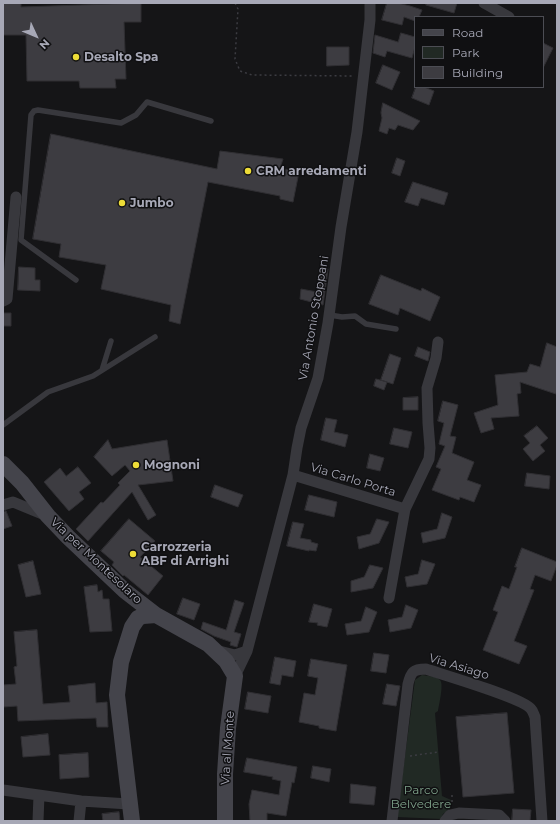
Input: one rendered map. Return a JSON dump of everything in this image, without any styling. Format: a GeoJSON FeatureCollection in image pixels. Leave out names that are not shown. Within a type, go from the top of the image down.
{"type":"FeatureCollection","features":[{"type":"Feature","properties":{"kind":"main road","name":"Via per Montesolaro"},"geometry":{"type":"LineString","coordinates":[[3,464],[22,483],[48,516],[68,537],[125,591],[156,615],[216,650],[226,661],[236,676]]}},
{"type":"Feature","properties":{"kind":"main road"},"geometry":{"type":"LineString","coordinates":[[125,591],[134,607],[135,623]]}},
{"type":"Feature","properties":{"kind":"main road"},"geometry":{"type":"LineString","coordinates":[[132,821],[117,695],[121,662],[132,627],[138,618],[156,615]]}},
{"type":"Feature","properties":{"kind":"main road","name":"Via al Monte"},"geometry":{"type":"LineString","coordinates":[[225,821],[225,774],[228,728],[236,676]]}},
{"type":"Feature","properties":{"kind":"street","name":"Via Antonio Stoppani"},"geometry":{"type":"LineString","coordinates":[[236,676],[247,651],[293,475],[301,428],[318,378],[330,315],[341,227],[357,132],[370,20],[370,3]]}},
{"type":"Feature","properties":{"kind":"street"},"geometry":{"type":"LineString","coordinates":[[484,3],[507,16]]}},
{"type":"Feature","properties":{"kind":"street"},"geometry":{"type":"LineString","coordinates":[[3,301],[7,299],[16,197]]}},
{"type":"Feature","properties":{"kind":"street","name":"Via Carlo Porta"},"geometry":{"type":"LineString","coordinates":[[388,598],[405,509],[429,459],[430,448],[427,388],[436,358],[438,342]]}},
{"type":"Feature","properties":{"kind":"street","name":"Via Carlo Porta"},"geometry":{"type":"LineString","coordinates":[[293,475],[405,509]]}},
{"type":"Feature","properties":{"kind":"street"},"geometry":{"type":"LineString","coordinates":[[3,505],[13,502],[48,516]]}},
{"type":"Feature","properties":{"kind":"street"},"geometry":{"type":"LineString","coordinates":[[216,650],[235,655],[247,651]]}},
{"type":"Feature","properties":{"kind":"street","name":"Via Asiago"},"geometry":{"type":"LineString","coordinates":[[392,821],[408,684],[411,674],[417,669],[426,669],[522,702],[531,708],[535,717],[542,821]]}},
{"type":"Feature","properties":{"kind":"street"},"geometry":{"type":"LineString","coordinates":[[3,790],[81,801],[129,804]]}},
{"type":"Feature","properties":{"kind":"street"},"geometry":{"type":"LineString","coordinates":[[38,795],[38,821]]}},
{"type":"Feature","properties":{"kind":"street"},"geometry":{"type":"LineString","coordinates":[[79,821],[81,801]]}},
{"type":"Feature","properties":{"kind":"street"},"geometry":{"type":"LineString","coordinates":[[445,821],[450,815],[459,813],[499,815],[505,821]]}},
{"type":"Feature","properties":{"kind":"lane"},"geometry":{"type":"LineString","coordinates":[[76,280],[20,240],[31,115],[34,111],[38,110],[121,123],[136,115],[147,102],[211,121]]}},
{"type":"Feature","properties":{"kind":"lane"},"geometry":{"type":"LineString","coordinates":[[330,315],[342,317],[355,316],[366,324],[396,329]]}},
{"type":"Feature","properties":{"kind":"lane"},"geometry":{"type":"LineString","coordinates":[[3,425],[48,392],[92,376],[155,337]]}},
{"type":"Feature","properties":{"kind":"lane"},"geometry":{"type":"LineString","coordinates":[[102,370],[111,341]]}},
{"type":"Feature","properties":{"kind":"path"},"geometry":{"type":"LineString","coordinates":[[235,3],[238,9],[235,59],[240,71],[252,75],[364,77]]}},
{"type":"Feature","properties":{"kind":"path"},"geometry":{"type":"LineString","coordinates":[[405,757],[438,752]]}},
{"type":"Feature","properties":{"kind":"green space","name":"Parco Belvedere"},"geometry":{"type":"Polygon","coordinates":[[[422,675],[432,676],[441,682],[438,711],[435,713],[442,796],[451,800],[449,810],[443,814],[441,819],[397,817],[415,680],[422,675]]]}},
{"type":"Feature","properties":{"kind":"building","name":"Desalto Spa"},"geometry":{"type":"Polygon","coordinates":[[[3,3],[21,3],[21,7],[141,3],[141,22],[124,22],[126,79],[115,79],[116,88],[80,88],[79,81],[27,81],[26,35],[3,35],[3,3]]]}},
{"type":"Feature","properties":{"kind":"building"},"geometry":{"type":"Polygon","coordinates":[[[387,3],[398,3],[422,10],[419,16],[414,16],[414,21],[404,17],[402,25],[382,20],[387,3]]]}},
{"type":"Feature","properties":{"kind":"building"},"geometry":{"type":"Polygon","coordinates":[[[427,3],[457,3],[454,13],[426,5],[427,3]]]}},
{"type":"Feature","properties":{"kind":"building"},"geometry":{"type":"Polygon","coordinates":[[[401,33],[414,37],[414,51],[412,58],[387,51],[385,57],[373,53],[375,35],[398,42],[401,33]]]}},
{"type":"Feature","properties":{"kind":"building"},"geometry":{"type":"Polygon","coordinates":[[[544,44],[553,48],[544,66],[544,44]]]}},
{"type":"Feature","properties":{"kind":"building"},"geometry":{"type":"Polygon","coordinates":[[[327,47],[349,47],[349,65],[327,66],[327,47]]]}},
{"type":"Feature","properties":{"kind":"building"},"geometry":{"type":"Polygon","coordinates":[[[383,65],[400,72],[392,90],[376,83],[383,65]]]}},
{"type":"Feature","properties":{"kind":"building"},"geometry":{"type":"Polygon","coordinates":[[[416,88],[426,88],[434,91],[429,105],[412,98],[416,88]]]}},
{"type":"Feature","properties":{"kind":"building"},"geometry":{"type":"Polygon","coordinates":[[[383,103],[420,121],[413,130],[398,125],[395,130],[389,128],[387,134],[379,131],[383,103]]]}},
{"type":"Feature","properties":{"kind":"building","name":"Jumbo"},"geometry":{"type":"Polygon","coordinates":[[[51,134],[217,169],[220,151],[283,159],[280,168],[299,172],[293,202],[280,199],[280,196],[208,182],[180,324],[169,321],[171,305],[101,289],[106,265],[59,257],[61,244],[33,239],[51,134]]]}},
{"type":"Feature","properties":{"kind":"building"},"geometry":{"type":"Polygon","coordinates":[[[397,158],[405,161],[400,176],[392,173],[397,158]]]}},
{"type":"Feature","properties":{"kind":"building"},"geometry":{"type":"Polygon","coordinates":[[[413,182],[448,193],[444,205],[421,198],[418,206],[405,202],[413,182]]]}},
{"type":"Feature","properties":{"kind":"building"},"geometry":{"type":"Polygon","coordinates":[[[19,267],[35,268],[35,280],[40,280],[40,291],[18,290],[19,267]]]}},
{"type":"Feature","properties":{"kind":"building"},"geometry":{"type":"Polygon","coordinates":[[[322,268],[328,269],[323,305],[300,299],[301,289],[317,292],[322,268]]]}},
{"type":"Feature","properties":{"kind":"building"},"geometry":{"type":"Polygon","coordinates":[[[381,275],[421,291],[422,288],[440,297],[430,321],[400,308],[398,315],[369,304],[381,275]]]}},
{"type":"Feature","properties":{"kind":"building"},"geometry":{"type":"Polygon","coordinates":[[[3,313],[11,313],[11,326],[3,326],[3,313]]]}},
{"type":"Feature","properties":{"kind":"building"},"geometry":{"type":"Polygon","coordinates":[[[547,343],[557,347],[556,394],[520,382],[521,393],[517,394],[519,416],[491,418],[494,429],[481,433],[474,413],[498,405],[495,375],[527,372],[530,364],[540,367],[547,343]]]}},
{"type":"Feature","properties":{"kind":"building"},"geometry":{"type":"Polygon","coordinates":[[[418,347],[430,352],[428,361],[415,356],[418,347]]]}},
{"type":"Feature","properties":{"kind":"building"},"geometry":{"type":"Polygon","coordinates":[[[390,354],[401,358],[393,384],[381,380],[390,354]]]}},
{"type":"Feature","properties":{"kind":"building"},"geometry":{"type":"Polygon","coordinates":[[[376,379],[387,382],[384,390],[374,386],[376,379]]]}},
{"type":"Feature","properties":{"kind":"building"},"geometry":{"type":"Polygon","coordinates":[[[418,397],[418,410],[403,410],[403,398],[418,397]]]}},
{"type":"Feature","properties":{"kind":"building"},"geometry":{"type":"Polygon","coordinates":[[[443,401],[458,405],[450,436],[456,437],[452,453],[474,462],[467,480],[481,485],[474,502],[460,497],[459,500],[432,490],[441,469],[436,467],[445,446],[439,444],[444,423],[438,421],[443,401]]]}},
{"type":"Feature","properties":{"kind":"building"},"geometry":{"type":"Polygon","coordinates":[[[326,418],[337,420],[334,432],[348,435],[345,447],[321,440],[326,418]]]}},
{"type":"Feature","properties":{"kind":"building"},"geometry":{"type":"Polygon","coordinates":[[[537,426],[548,438],[540,445],[545,451],[533,461],[523,449],[530,443],[524,436],[537,426]]]}},
{"type":"Feature","properties":{"kind":"building"},"geometry":{"type":"Polygon","coordinates":[[[394,428],[412,432],[408,448],[390,444],[394,428]]]}},
{"type":"Feature","properties":{"kind":"building","name":"Mognoni"},"geometry":{"type":"Polygon","coordinates":[[[108,440],[112,449],[167,440],[173,481],[138,485],[156,515],[148,520],[132,492],[88,541],[76,529],[101,502],[103,503],[120,485],[118,483],[130,471],[125,465],[112,476],[94,457],[108,440]]]}},
{"type":"Feature","properties":{"kind":"building"},"geometry":{"type":"Polygon","coordinates":[[[370,454],[384,458],[380,471],[367,468],[370,454]]]}},
{"type":"Feature","properties":{"kind":"building"},"geometry":{"type":"Polygon","coordinates":[[[78,467],[91,483],[79,492],[84,499],[69,511],[44,482],[60,468],[66,476],[78,467]]]}},
{"type":"Feature","properties":{"kind":"building"},"geometry":{"type":"Polygon","coordinates":[[[527,473],[550,476],[549,489],[525,486],[527,473]]]}},
{"type":"Feature","properties":{"kind":"building"},"geometry":{"type":"Polygon","coordinates":[[[215,485],[243,495],[238,507],[211,497],[215,485]]]}},
{"type":"Feature","properties":{"kind":"building"},"geometry":{"type":"Polygon","coordinates":[[[309,495],[337,502],[334,517],[305,510],[309,495]]]}},
{"type":"Feature","properties":{"kind":"building"},"geometry":{"type":"Polygon","coordinates":[[[6,511],[12,526],[3,529],[3,512],[6,511]]]}},
{"type":"Feature","properties":{"kind":"building"},"geometry":{"type":"Polygon","coordinates":[[[442,513],[452,517],[445,538],[423,543],[421,533],[437,529],[442,513]]]}},
{"type":"Feature","properties":{"kind":"building"},"geometry":{"type":"Polygon","coordinates":[[[129,519],[155,541],[140,557],[163,576],[148,595],[124,575],[123,576],[112,565],[114,562],[101,551],[129,519]]]}},
{"type":"Feature","properties":{"kind":"building"},"geometry":{"type":"Polygon","coordinates":[[[377,519],[389,522],[379,543],[359,549],[357,537],[370,534],[377,519]]]}},
{"type":"Feature","properties":{"kind":"building"},"geometry":{"type":"Polygon","coordinates":[[[293,522],[304,524],[300,538],[311,540],[311,542],[318,544],[316,551],[287,546],[293,522]]]}},
{"type":"Feature","properties":{"kind":"building"},"geometry":{"type":"Polygon","coordinates":[[[522,548],[557,562],[557,565],[551,581],[535,575],[530,589],[534,590],[514,641],[527,646],[519,664],[483,650],[498,612],[493,610],[502,586],[509,589],[522,548]]]}},
{"type":"Feature","properties":{"kind":"building"},"geometry":{"type":"Polygon","coordinates":[[[422,560],[435,564],[427,584],[407,587],[405,577],[418,574],[422,560]]]}},
{"type":"Feature","properties":{"kind":"building"},"geometry":{"type":"Polygon","coordinates":[[[33,561],[41,594],[26,597],[18,565],[33,561]]]}},
{"type":"Feature","properties":{"kind":"building"},"geometry":{"type":"Polygon","coordinates":[[[370,565],[383,568],[373,588],[351,592],[351,581],[364,577],[370,565]]]}},
{"type":"Feature","properties":{"kind":"building"},"geometry":{"type":"Polygon","coordinates":[[[97,585],[98,592],[102,590],[103,599],[109,599],[112,631],[90,632],[84,587],[97,585]]]}},
{"type":"Feature","properties":{"kind":"building"},"geometry":{"type":"Polygon","coordinates":[[[183,598],[200,604],[194,620],[177,614],[183,598]]]}},
{"type":"Feature","properties":{"kind":"building"},"geometry":{"type":"Polygon","coordinates":[[[235,600],[244,603],[234,632],[241,634],[237,647],[230,645],[231,642],[214,636],[201,629],[203,622],[226,630],[235,600]]]}},
{"type":"Feature","properties":{"kind":"building"},"geometry":{"type":"Polygon","coordinates":[[[314,604],[332,609],[327,627],[317,625],[318,623],[309,622],[314,604]]]}},
{"type":"Feature","properties":{"kind":"building"},"geometry":{"type":"Polygon","coordinates":[[[406,605],[418,610],[411,628],[390,632],[388,620],[402,617],[406,605]]]}},
{"type":"Feature","properties":{"kind":"building"},"geometry":{"type":"Polygon","coordinates":[[[366,607],[377,612],[369,632],[347,635],[345,624],[361,621],[366,607]]]}},
{"type":"Feature","properties":{"kind":"building"},"geometry":{"type":"Polygon","coordinates":[[[37,630],[43,704],[70,702],[68,686],[95,683],[96,703],[107,702],[108,727],[97,727],[96,718],[18,721],[17,706],[3,707],[3,685],[16,684],[14,667],[17,666],[14,632],[37,630]]]}},
{"type":"Feature","properties":{"kind":"building"},"geometry":{"type":"Polygon","coordinates":[[[374,653],[389,655],[386,673],[371,671],[374,653]]]}},
{"type":"Feature","properties":{"kind":"building"},"geometry":{"type":"Polygon","coordinates":[[[275,657],[296,661],[293,677],[282,675],[280,685],[270,683],[275,657]]]}},
{"type":"Feature","properties":{"kind":"building"},"geometry":{"type":"Polygon","coordinates":[[[311,659],[347,665],[336,731],[299,722],[304,693],[315,695],[318,678],[308,676],[311,659]]]}},
{"type":"Feature","properties":{"kind":"building"},"geometry":{"type":"Polygon","coordinates":[[[387,684],[400,686],[396,706],[383,704],[387,684]]]}},
{"type":"Feature","properties":{"kind":"building"},"geometry":{"type":"Polygon","coordinates":[[[248,692],[271,696],[268,713],[245,709],[248,692]]]}},
{"type":"Feature","properties":{"kind":"building"},"geometry":{"type":"Polygon","coordinates":[[[507,713],[514,793],[463,797],[456,717],[507,713]]]}},
{"type":"Feature","properties":{"kind":"building"},"geometry":{"type":"Polygon","coordinates":[[[48,734],[50,755],[23,757],[21,737],[48,734]]]}},
{"type":"Feature","properties":{"kind":"building"},"geometry":{"type":"Polygon","coordinates":[[[88,753],[89,777],[60,779],[59,755],[88,753]]]}},
{"type":"Feature","properties":{"kind":"building"},"geometry":{"type":"Polygon","coordinates":[[[247,758],[297,767],[294,783],[292,782],[286,816],[267,813],[267,821],[250,821],[249,804],[252,790],[279,795],[281,781],[272,779],[273,777],[244,772],[247,758]]]}},
{"type":"Feature","properties":{"kind":"building"},"geometry":{"type":"Polygon","coordinates":[[[313,766],[331,769],[329,782],[311,778],[313,766]]]}},
{"type":"Feature","properties":{"kind":"building"},"geometry":{"type":"Polygon","coordinates":[[[351,784],[376,787],[374,805],[350,803],[351,784]]]}},
{"type":"Feature","properties":{"kind":"building"},"geometry":{"type":"Polygon","coordinates":[[[513,809],[531,810],[530,821],[512,821],[513,809]]]}},
{"type":"Feature","properties":{"kind":"building"},"geometry":{"type":"Polygon","coordinates":[[[119,812],[120,821],[103,821],[102,814],[119,812]]]}},
{"type":"Feature","properties":{"kind":"place","name":"Desalto Spa"},"geometry":{"type":"Point","coordinates":[76,57]}},
{"type":"Feature","properties":{"kind":"place","name":"CRM arredamenti"},"geometry":{"type":"Point","coordinates":[248,171]}},
{"type":"Feature","properties":{"kind":"place","name":"Jumbo"},"geometry":{"type":"Point","coordinates":[122,203]}},
{"type":"Feature","properties":{"kind":"place","name":"Mognoni"},"geometry":{"type":"Point","coordinates":[136,465]}},
{"type":"Feature","properties":{"kind":"place","name":"Carrozzeria ABF di Arrighi"},"geometry":{"type":"Point","coordinates":[133,554]}}]}
